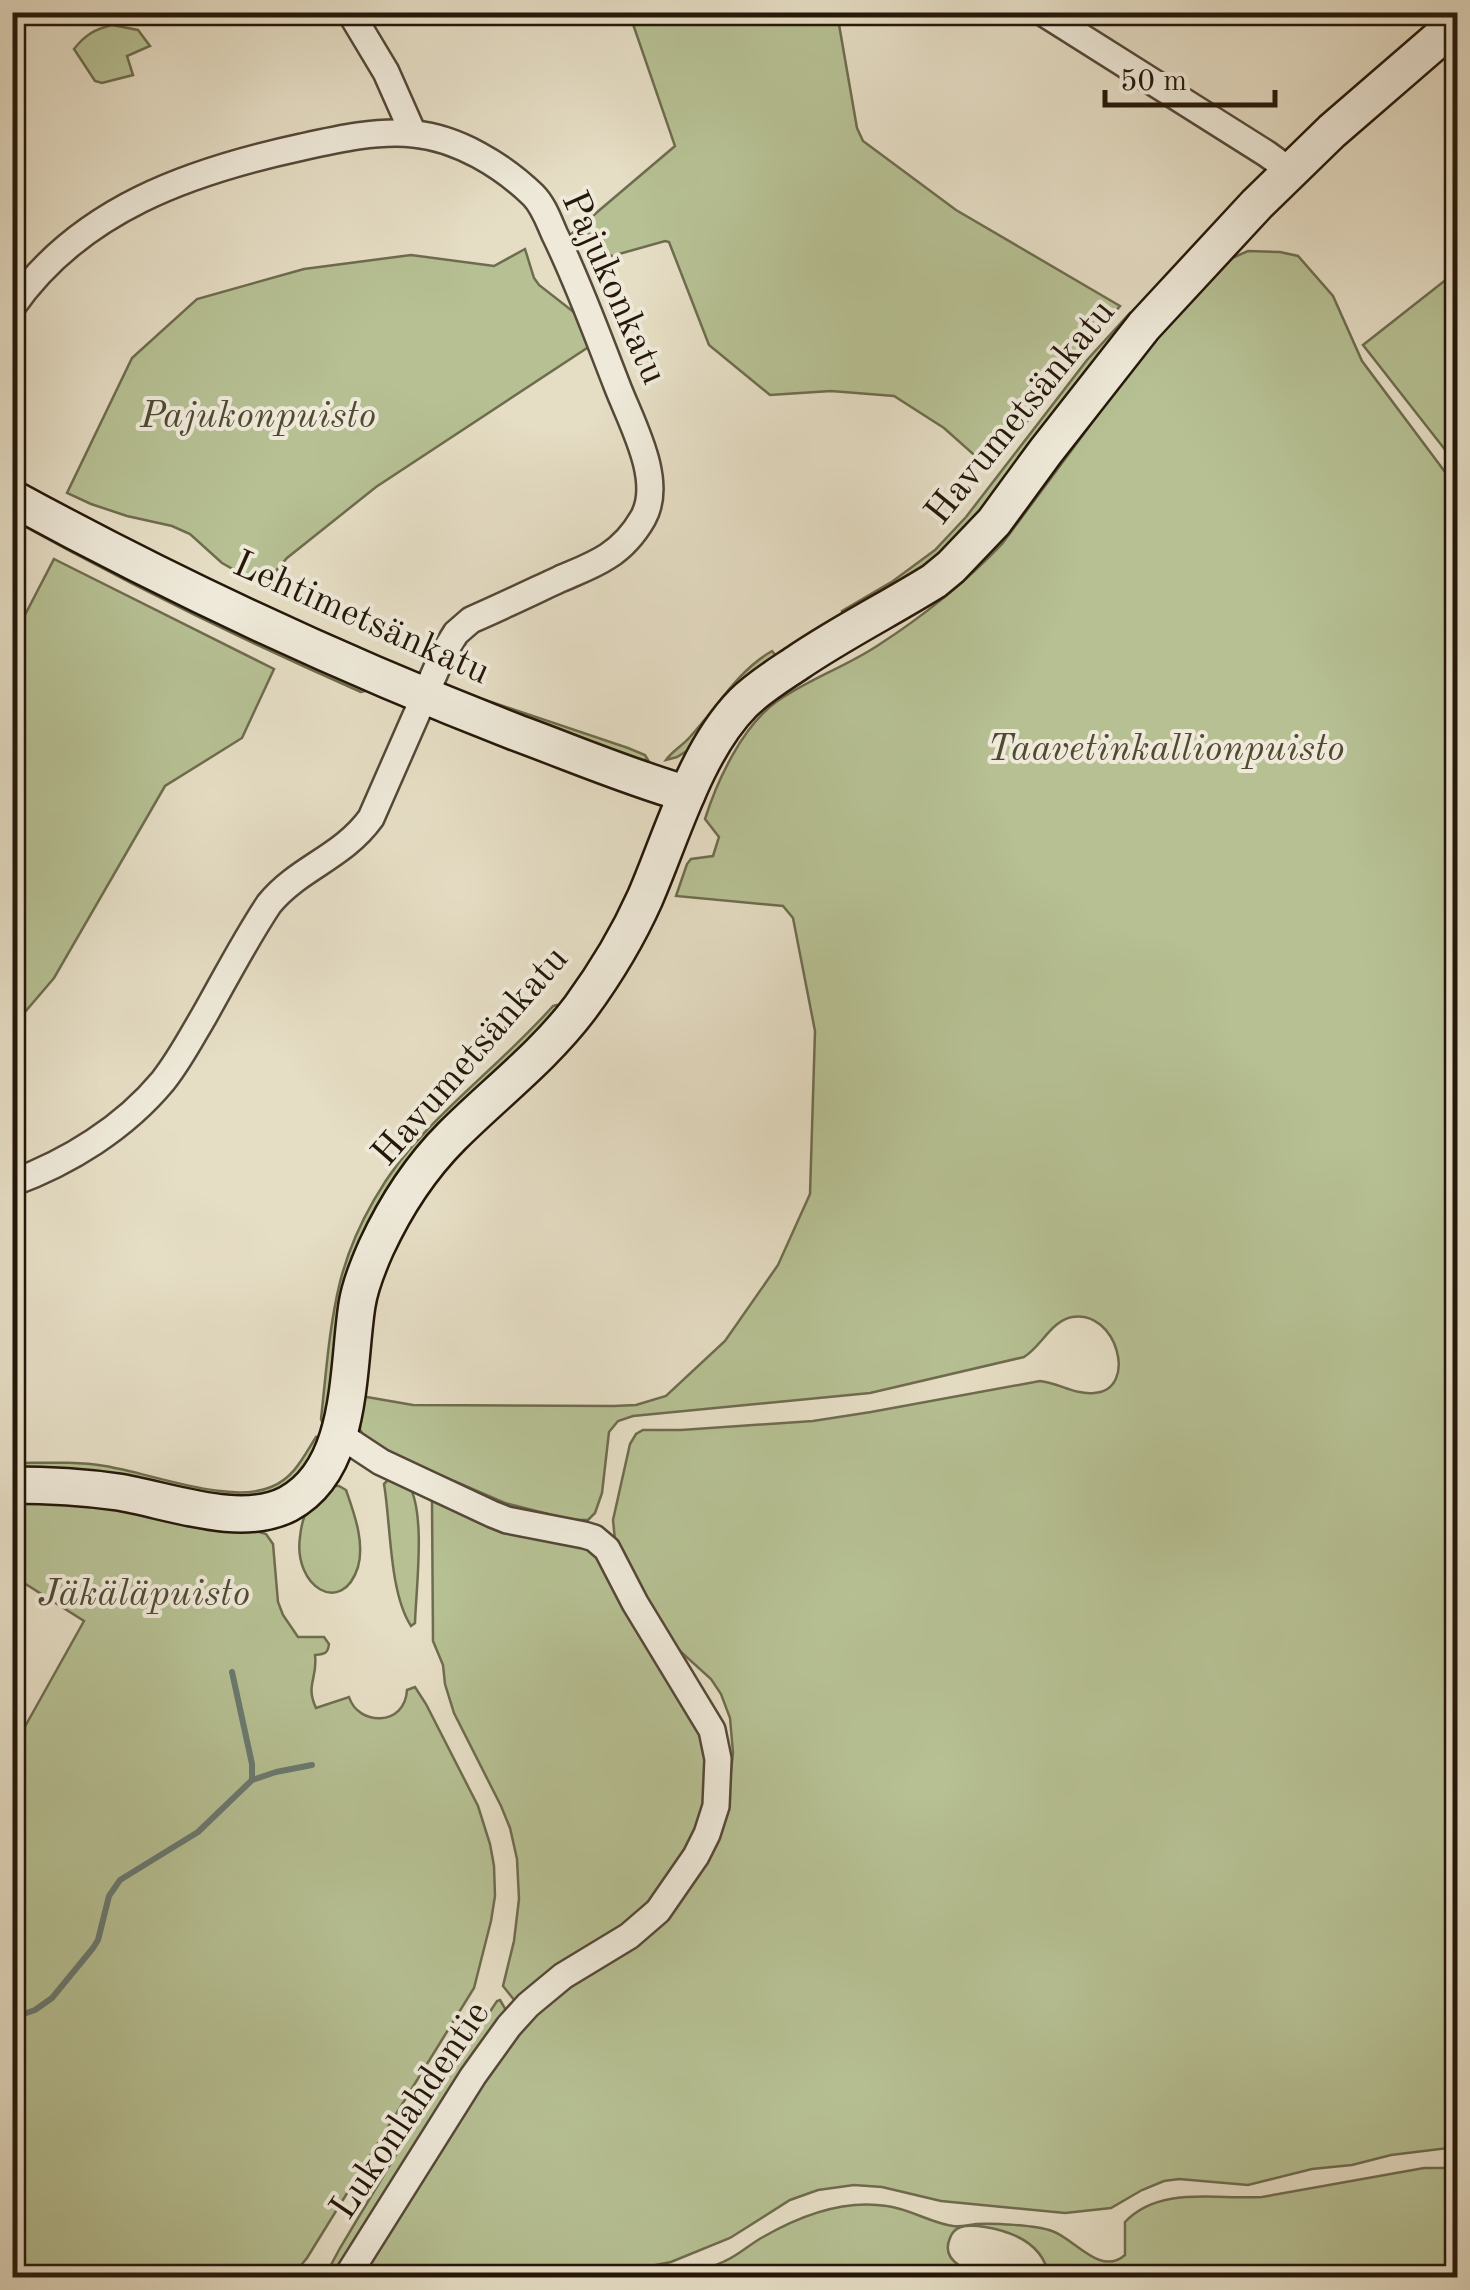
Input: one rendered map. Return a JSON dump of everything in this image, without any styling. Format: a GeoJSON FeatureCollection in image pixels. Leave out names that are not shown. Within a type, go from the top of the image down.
{"type":"FeatureCollection","features":[{"type":"Feature","properties":{"kind":"street"},"geometry":{"type":"LineString","coordinates":[[350,12],[386,72],[413,134]]}},
{"type":"Feature","properties":{"kind":"street"},"geometry":{"type":"LineString","coordinates":[[1042,12],[1289,170]]}},
{"type":"Feature","properties":{"kind":"street","name":"Havumetsänkatu"},"geometry":{"type":"LineString","coordinates":[[12,1485],[116,1492],[234,1514],[260,1513],[300,1496],[330,1458],[340,1435],[357,1304],[366,1270],[384,1232],[434,1156],[540,1054],[598,982],[644,900],[687,794],[724,727],[757,691],[816,650],[934,581],[966,553],[1144,326],[1289,170],[1458,22]]}},
{"type":"Feature","properties":{"kind":"street","name":"Pajukonkatu"},"geometry":{"type":"LineString","coordinates":[[12,307],[34,279],[84,234],[129,203],[163,188],[268,154],[362,136],[413,134],[453,144],[514,179],[538,201],[594,326],[644,457],[650,488],[642,520],[605,558],[464,625],[452,638],[370,818],[352,840],[288,884],[269,904],[165,1078],[142,1104],[96,1141],[12,1183]]}},
{"type":"Feature","properties":{"kind":"street","name":"Lehtimetsänkatu"},"geometry":{"type":"LineString","coordinates":[[12,498],[239,615],[424,697],[687,794]]}},
{"type":"Feature","properties":{"kind":"street","name":"Lukonlahdentie"},"geometry":{"type":"LineString","coordinates":[[340,1435],[381,1462],[506,1520],[584,1535],[601,1544],[669,1662],[704,1713],[718,1759],[718,1793],[707,1834],[668,1898],[645,1924],[563,1976],[517,2016],[472,2076],[346,2278]]}},
{"type":"Feature","properties":{"kind":"green space"},"geometry":{"type":"Polygon","coordinates":[[[626,13],[837,13],[857,128],[863,141],[956,210],[1120,306],[1066,369],[991,470],[944,428],[894,396],[831,391],[770,395],[709,345],[669,242],[612,256],[604,252],[603,237],[569,236],[675,146],[626,13]]]}},
{"type":"Feature","properties":{"kind":"green space"},"geometry":{"type":"Polygon","coordinates":[[[112,25],[138,30],[150,46],[127,56],[133,75],[102,83],[95,81],[74,49],[91,33],[112,25]]]}},
{"type":"Feature","properties":{"kind":"green space","name":"Pajukonpuisto"},"geometry":{"type":"Polygon","coordinates":[[[525,249],[534,278],[575,313],[590,346],[376,487],[287,558],[263,586],[222,563],[190,534],[67,493],[132,358],[197,299],[304,269],[411,255],[494,266],[525,249]]]}},
{"type":"Feature","properties":{"kind":"green space","name":"Taavetinkallionpuisto"},"geometry":{"type":"Polygon","coordinates":[[[1248,251],[1298,256],[1333,296],[1362,361],[1457,488],[1457,2147],[1312,2169],[1248,2185],[1164,2181],[1111,2208],[1065,2213],[941,2201],[882,2187],[854,2185],[818,2190],[790,2200],[730,2238],[671,2262],[595,2277],[356,2278],[526,2013],[633,1943],[728,1797],[733,1753],[730,1718],[721,1694],[711,1679],[671,1643],[615,1540],[613,1520],[630,1444],[636,1434],[643,1430],[813,1421],[1040,1381],[1094,1393],[1108,1389],[1119,1366],[1111,1337],[1101,1325],[1088,1318],[1072,1317],[1058,1324],[1024,1357],[870,1393],[633,1416],[618,1421],[609,1432],[602,1493],[588,1520],[572,1520],[505,1503],[370,1445],[360,1430],[361,1396],[413,1405],[636,1405],[666,1396],[725,1341],[778,1265],[810,1194],[815,1031],[793,918],[783,906],[676,896],[691,859],[713,856],[719,837],[705,819],[716,788],[752,725],[776,702],[894,635],[942,599],[1002,544],[1160,331],[1230,259],[1248,251]]]}},
{"type":"Feature","properties":{"kind":"green space"},"geometry":{"type":"Polygon","coordinates":[[[1457,271],[1457,465],[1363,345],[1457,271]]]}},
{"type":"Feature","properties":{"kind":"green space"},"geometry":{"type":"Polygon","coordinates":[[[1133,314],[981,517],[930,566],[845,617],[842,611],[935,550],[966,517],[1087,360],[1133,314]]]}},
{"type":"Feature","properties":{"kind":"green space"},"geometry":{"type":"Polygon","coordinates":[[[12,512],[369,690],[361,692],[185,610],[13,520],[12,512]]]}},
{"type":"Feature","properties":{"kind":"green space"},"geometry":{"type":"Polygon","coordinates":[[[54,559],[274,669],[242,738],[165,786],[54,978],[13,1026],[13,638],[54,559]]]}},
{"type":"Feature","properties":{"kind":"green space"},"geometry":{"type":"Polygon","coordinates":[[[772,651],[777,657],[690,749],[666,760],[737,680],[772,651]]]}},
{"type":"Feature","properties":{"kind":"green space"},"geometry":{"type":"Polygon","coordinates":[[[453,689],[628,748],[648,760],[466,700],[453,689]]]}},
{"type":"Feature","properties":{"kind":"green space"},"geometry":{"type":"Polygon","coordinates":[[[553,1006],[560,1008],[421,1151],[327,1425],[323,1424],[328,1350],[340,1282],[374,1200],[412,1146],[553,1006]]]}},
{"type":"Feature","properties":{"kind":"green space"},"geometry":{"type":"Polygon","coordinates":[[[322,1436],[297,1480],[253,1501],[13,1471],[13,1463],[82,1463],[212,1490],[254,1492],[286,1478],[316,1437],[322,1436]]]}},
{"type":"Feature","properties":{"kind":"green space"},"geometry":{"type":"Polygon","coordinates":[[[389,1479],[409,1485],[417,1514],[418,1572],[415,1623],[411,1626],[395,1577],[384,1484],[389,1479]]]}},
{"type":"Feature","properties":{"kind":"green space"},"geometry":{"type":"Polygon","coordinates":[[[332,1486],[346,1490],[360,1548],[351,1582],[331,1593],[320,1590],[304,1570],[300,1537],[307,1511],[332,1486]]]}},
{"type":"Feature","properties":{"kind":"green space","name":"Jäkäläpuisto"},"geometry":{"type":"Polygon","coordinates":[[[35,1497],[239,1526],[266,1534],[273,1544],[278,1602],[283,1615],[298,1637],[324,1637],[329,1644],[325,1653],[315,1655],[312,1693],[316,1708],[349,1697],[362,1713],[381,1718],[398,1711],[407,1690],[415,1687],[478,1806],[490,1844],[495,1896],[474,1988],[307,2258],[291,2277],[13,2277],[13,1748],[84,1621],[13,1576],[12,1500],[35,1497]]]}},
{"type":"Feature","properties":{"kind":"green space"},"geometry":{"type":"Polygon","coordinates":[[[432,1500],[591,1548],[603,1558],[703,1726],[708,1786],[692,1848],[654,1906],[518,2001],[503,1986],[519,1899],[517,1859],[501,1806],[454,1713],[433,1641],[432,1500]]]}},
{"type":"Feature","properties":{"kind":"green space"},"geometry":{"type":"Polygon","coordinates":[[[500,2000],[507,2012],[340,2277],[324,2278],[403,2143],[500,2000]]]}},
{"type":"Feature","properties":{"kind":"green space"},"geometry":{"type":"Polygon","coordinates":[[[1424,2168],[1457,2168],[1457,2277],[1049,2277],[1041,2256],[1026,2242],[996,2229],[970,2226],[953,2232],[949,2254],[959,2265],[989,2277],[674,2277],[725,2261],[807,2216],[838,2207],[871,2204],[953,2226],[993,2224],[1045,2229],[1097,2259],[1116,2261],[1125,2255],[1125,2222],[1155,2203],[1190,2197],[1262,2197],[1424,2168]]]}},
{"type":"Feature","properties":{"kind":"waterway"},"geometry":{"type":"LineString","coordinates":[[12,2018],[35,2010],[52,1998],[93,1948],[109,1896],[120,1880],[198,1832],[252,1780],[232,1672]]}},
{"type":"Feature","properties":{"kind":"waterway"},"geometry":{"type":"LineString","coordinates":[[252,1780],[312,1765]]}},
{"type":"Feature","properties":{"kind":"waterway"},"geometry":{"type":"LineString","coordinates":[[12,2275],[16,2278]]}}]}
